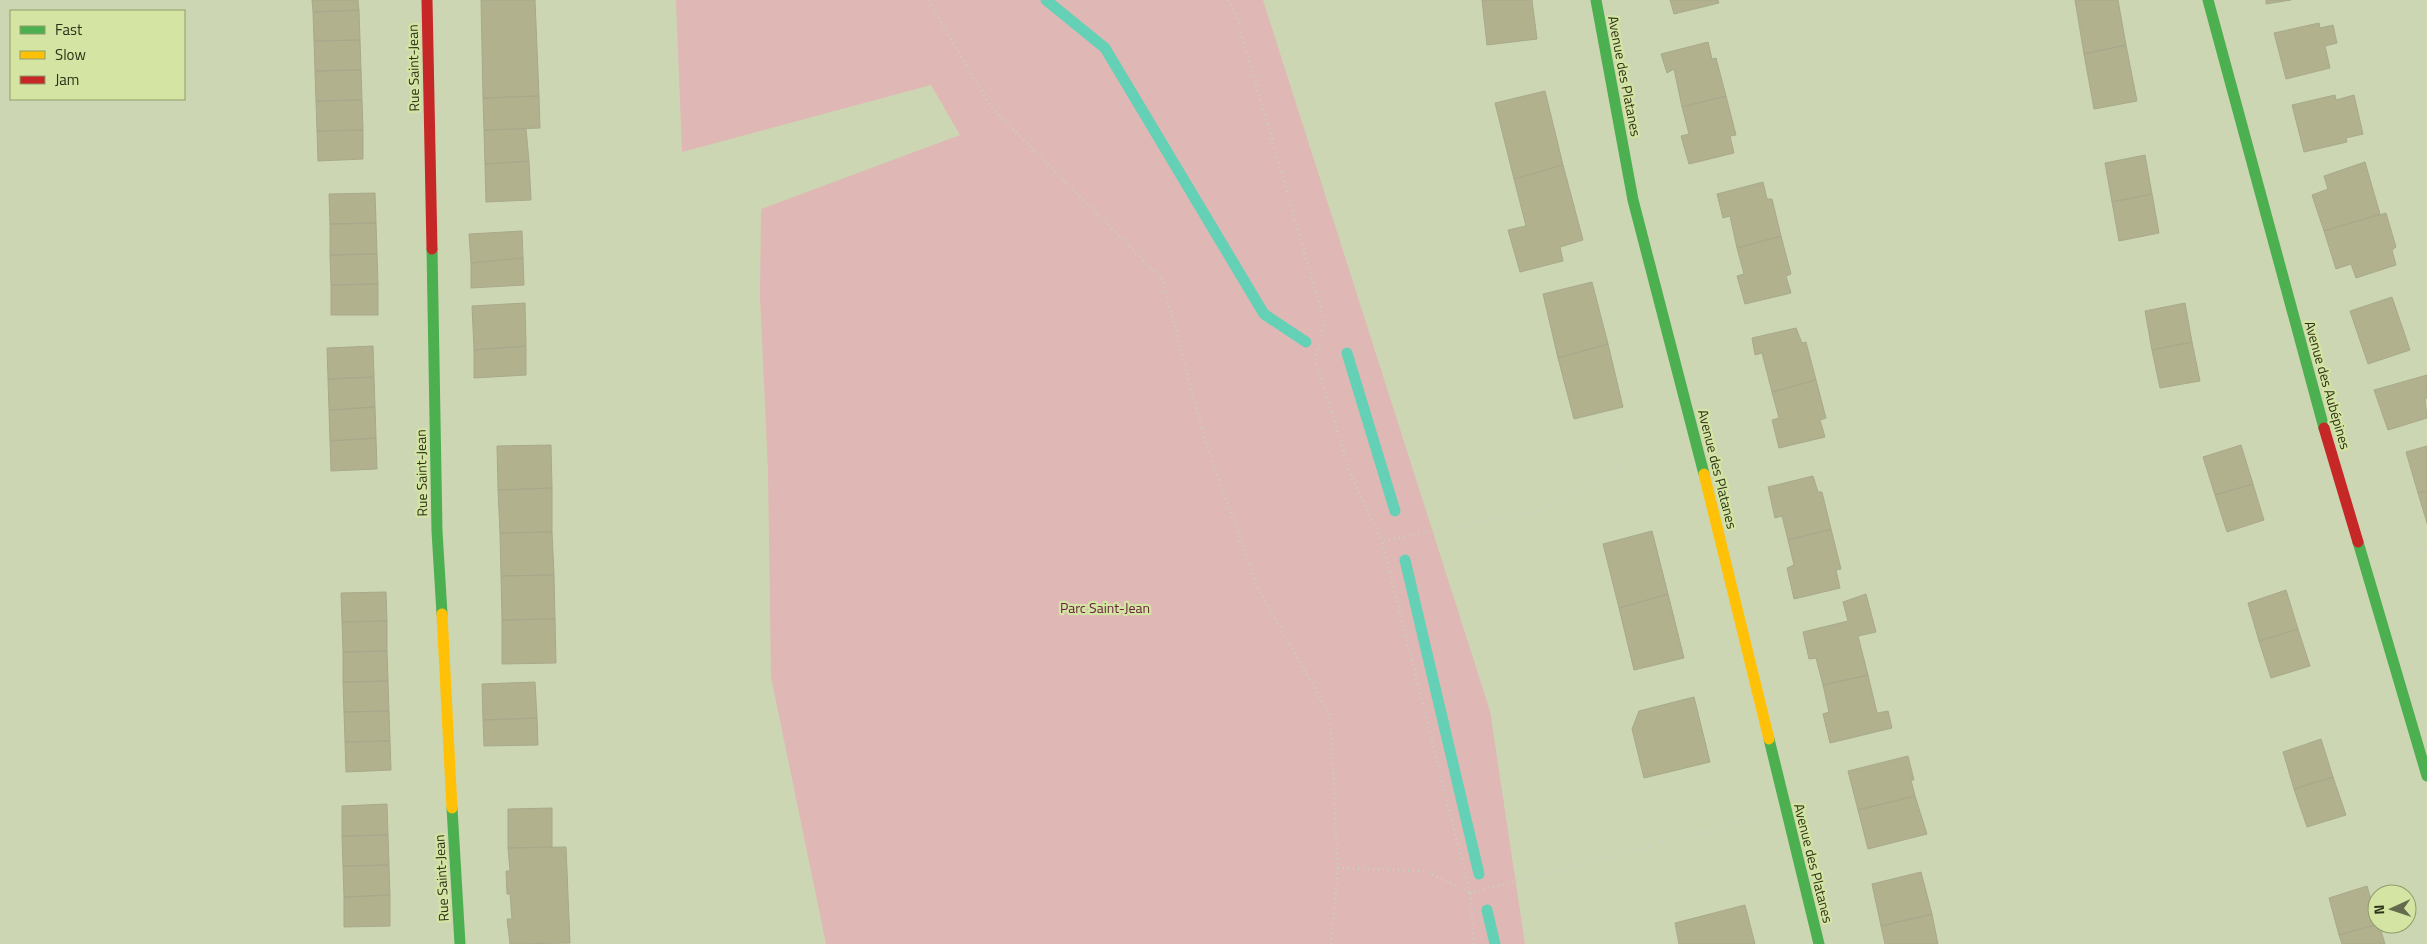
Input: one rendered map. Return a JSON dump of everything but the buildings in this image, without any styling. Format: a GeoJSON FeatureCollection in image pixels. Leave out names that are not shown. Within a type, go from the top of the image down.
{"type":"FeatureCollection","features":[{"type":"Feature","properties":{"kind":"street","name":"Rue Saint-Jean"},"geometry":{"type":"LineString","coordinates":[[427,0],[437,530],[460,944]]}},
{"type":"Feature","properties":{"kind":"street","name":"Avenue des Platanes"},"geometry":{"type":"LineString","coordinates":[[1596,0],[1633,200],[1695,436],[1819,944]]}},
{"type":"Feature","properties":{"kind":"street","name":"Avenue des Aubépines"},"geometry":{"type":"LineString","coordinates":[[2208,0],[2307,370],[2427,776]]}},
{"type":"Feature","properties":{"kind":"path"},"geometry":{"type":"LineString","coordinates":[[928,0],[991,107],[1162,279],[1204,437],[1257,586],[1330,715],[1338,868],[1331,944]]}},
{"type":"Feature","properties":{"kind":"path"},"geometry":{"type":"LineString","coordinates":[[1228,0],[1236,15],[1325,324],[1315,359],[1352,478],[1382,541],[1470,893],[1474,944]]}},
{"type":"Feature","properties":{"kind":"path"},"geometry":{"type":"LineString","coordinates":[[1382,541],[1543,510],[1661,445],[1695,436]]}},
{"type":"Feature","properties":{"kind":"path"},"geometry":{"type":"LineString","coordinates":[[1338,868],[1426,871],[1470,893],[1786,810]]}},
{"type":"Feature","properties":{"kind":"green space","name":"Parc Saint-Jean"},"geometry":{"type":"Polygon","coordinates":[[[676,0],[1263,0],[1490,711],[1525,944],[826,944],[771,677],[768,470],[760,297],[761,209],[960,135],[931,85],[682,152],[676,0]]]}},
{"type":"Feature","properties":{"kind":"waterway"},"geometry":{"type":"LineString","coordinates":[[1046,0],[1105,48],[1264,314],[1306,342]]}},
{"type":"Feature","properties":{"kind":"waterway"},"geometry":{"type":"LineString","coordinates":[[1347,353],[1395,511]]}},
{"type":"Feature","properties":{"kind":"waterway"},"geometry":{"type":"LineString","coordinates":[[1405,560],[1479,874]]}},
{"type":"Feature","properties":{"kind":"waterway"},"geometry":{"type":"LineString","coordinates":[[1487,910],[1495,944]]}},
{"type":"Feature","properties":{"kind":"traffic: fast"},"geometry":{"type":"LineString","coordinates":[[1596,0],[1633,200],[1704,474]]}},
{"type":"Feature","properties":{"kind":"traffic: fast"},"geometry":{"type":"LineString","coordinates":[[2208,0],[2324,428]]}},
{"type":"Feature","properties":{"kind":"traffic: fast"},"geometry":{"type":"LineString","coordinates":[[432,249],[437,531],[442,614]]}},
{"type":"Feature","properties":{"kind":"traffic: fast"},"geometry":{"type":"LineString","coordinates":[[2358,542],[2427,776]]}},
{"type":"Feature","properties":{"kind":"traffic: fast"},"geometry":{"type":"LineString","coordinates":[[1769,739],[1819,944]]}},
{"type":"Feature","properties":{"kind":"traffic: fast"},"geometry":{"type":"LineString","coordinates":[[452,808],[460,944]]}},
{"type":"Feature","properties":{"kind":"traffic: slow"},"geometry":{"type":"LineString","coordinates":[[1704,474],[1769,739]]}},
{"type":"Feature","properties":{"kind":"traffic: slow"},"geometry":{"type":"LineString","coordinates":[[442,614],[452,808]]}},
{"type":"Feature","properties":{"kind":"traffic: jam"},"geometry":{"type":"LineString","coordinates":[[427,0],[432,249]]}},
{"type":"Feature","properties":{"kind":"traffic: jam"},"geometry":{"type":"LineString","coordinates":[[2324,428],[2358,542]]}}]}
